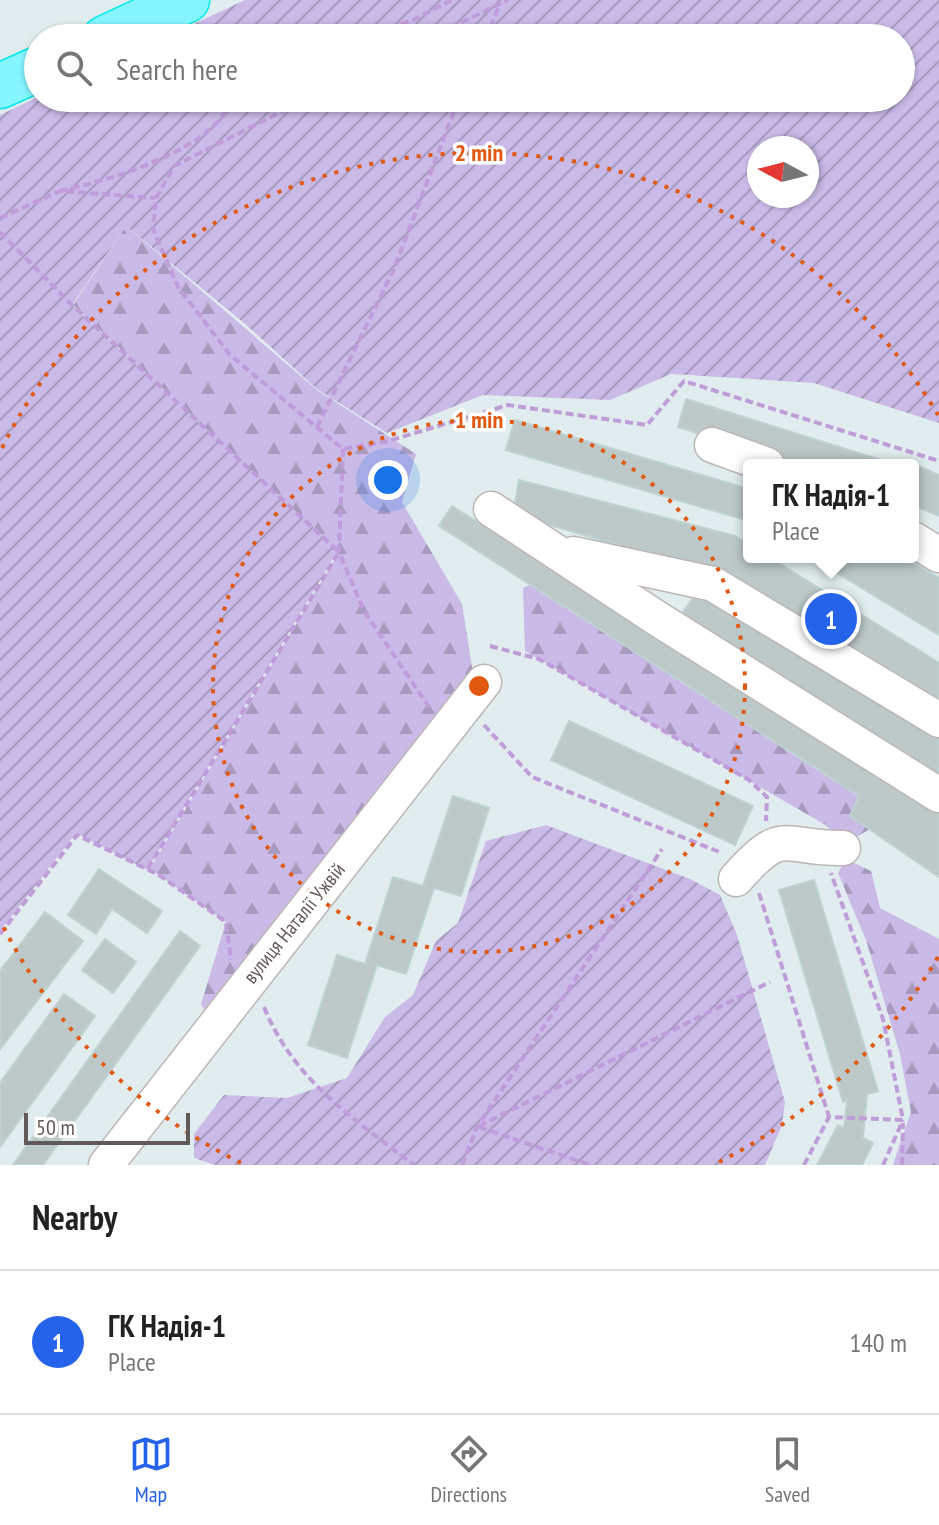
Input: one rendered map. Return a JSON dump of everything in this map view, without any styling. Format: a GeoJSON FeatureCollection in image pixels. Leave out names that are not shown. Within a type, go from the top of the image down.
{"type":"FeatureCollection","features":[{"type":"Feature","properties":{"kind":"highway"},"geometry":{"type":"LineString","coordinates":[[135,24],[187,0]]}},
{"type":"Feature","properties":{"kind":"highway"},"geometry":{"type":"LineString","coordinates":[[0,86],[24,75]]}},
{"type":"Feature","properties":{"kind":"street"},"geometry":{"type":"LineString","coordinates":[[712,445],[750,459]]}},
{"type":"Feature","properties":{"kind":"street"},"geometry":{"type":"LineString","coordinates":[[491,509],[658,619],[939,795]]}},
{"type":"Feature","properties":{"kind":"street"},"geometry":{"type":"LineString","coordinates":[[919,543],[939,555]]}},
{"type":"Feature","properties":{"kind":"street"},"geometry":{"type":"LineString","coordinates":[[554,549],[713,584],[939,720]]}},
{"type":"Feature","properties":{"kind":"street","name":"вулиця Наталії Ужвій"},"geometry":{"type":"LineString","coordinates":[[106,1165],[251,992],[484,682]]}},
{"type":"Feature","properties":{"kind":"street"},"geometry":{"type":"LineString","coordinates":[[748,865],[785,841],[824,849],[843,848]]}},
{"type":"Feature","properties":{"kind":"path"},"geometry":{"type":"LineString","coordinates":[[400,24],[452,0]]}},
{"type":"Feature","properties":{"kind":"path"},"geometry":{"type":"LineString","coordinates":[[458,24],[508,0]]}},
{"type":"Feature","properties":{"kind":"path"},"geometry":{"type":"LineString","coordinates":[[492,24],[500,4]]}},
{"type":"Feature","properties":{"kind":"path"},"geometry":{"type":"LineString","coordinates":[[0,218],[60,191],[104,181],[181,148],[226,117],[228,112]]}},
{"type":"Feature","properties":{"kind":"path"},"geometry":{"type":"LineString","coordinates":[[281,112],[174,166],[156,198],[153,229],[178,287],[230,355],[343,449],[385,442],[508,405],[647,425],[684,381],[939,461]]}},
{"type":"Feature","properties":{"kind":"path"},"geometry":{"type":"LineString","coordinates":[[317,427],[394,269],[454,112]]}},
{"type":"Feature","properties":{"kind":"path"},"geometry":{"type":"LineString","coordinates":[[60,191],[156,198]]}},
{"type":"Feature","properties":{"kind":"path"},"geometry":{"type":"LineString","coordinates":[[0,232],[72,305],[339,552],[364,611],[446,732]]}},
{"type":"Feature","properties":{"kind":"path"},"geometry":{"type":"LineString","coordinates":[[147,870],[339,552],[343,449]]}},
{"type":"Feature","properties":{"kind":"path"},"geometry":{"type":"LineString","coordinates":[[490,646],[539,659],[749,780],[767,797],[748,865],[829,1117],[804,1165]]}},
{"type":"Feature","properties":{"kind":"path"},"geometry":{"type":"LineString","coordinates":[[482,723],[532,777],[748,865]]}},
{"type":"Feature","properties":{"kind":"path"},"geometry":{"type":"LineString","coordinates":[[0,934],[77,835],[147,870],[226,922],[251,992],[264,1008],[291,1059],[322,1093],[414,1165]]}},
{"type":"Feature","properties":{"kind":"path"},"geometry":{"type":"LineString","coordinates":[[843,848],[828,861],[883,1019],[903,1120],[902,1165]]}},
{"type":"Feature","properties":{"kind":"path"},"geometry":{"type":"LineString","coordinates":[[462,1165],[477,1127],[662,849]]}},
{"type":"Feature","properties":{"kind":"path"},"geometry":{"type":"LineString","coordinates":[[477,1127],[770,982]]}},
{"type":"Feature","properties":{"kind":"path"},"geometry":{"type":"LineString","coordinates":[[829,1117],[903,1120]]}},
{"type":"Feature","properties":{"kind":"path"},"geometry":{"type":"LineString","coordinates":[[883,1165],[903,1120]]}},
{"type":"Feature","properties":{"kind":"path"},"geometry":{"type":"LineString","coordinates":[[477,1127],[590,1165]]}},
{"type":"Feature","properties":{"kind":"green space"},"geometry":{"type":"Polygon","coordinates":[[[245,0],[939,0],[939,423],[814,383],[671,374],[610,400],[483,395],[387,433],[317,389],[244,323],[126,226],[72,305],[338,550],[147,870],[76,833],[0,931],[0,115],[24,104],[24,112],[915,112],[915,24],[194,24],[245,0]]]}},
{"type":"Feature","properties":{"kind":"green space"},"geometry":{"type":"Polygon","coordinates":[[[126,226],[317,390],[416,454],[402,502],[462,604],[474,680],[212,1022],[201,1004],[226,922],[150,869],[339,552],[73,305],[126,226]]]}},
{"type":"Feature","properties":{"kind":"green space"},"geometry":{"type":"Polygon","coordinates":[[[536,582],[866,790],[870,829],[855,838],[839,837],[824,824],[525,651],[523,588],[536,582]]]}},
{"type":"Feature","properties":{"kind":"green space"},"geometry":{"type":"Polygon","coordinates":[[[546,825],[690,879],[720,895],[737,935],[785,1102],[782,1125],[765,1165],[215,1165],[194,1158],[194,1134],[224,1095],[287,1098],[347,1078],[385,1017],[413,995],[436,941],[458,923],[486,841],[546,825]]]}},
{"type":"Feature","properties":{"kind":"green space"},"geometry":{"type":"Polygon","coordinates":[[[846,859],[871,871],[880,908],[939,939],[939,1165],[893,1165],[911,1112],[900,1054],[866,940],[838,873],[846,859]]]}},
{"type":"Feature","properties":{"kind":"building"},"geometry":{"type":"Polygon","coordinates":[[[686,399],[878,459],[780,459],[678,427],[686,399]]]}},
{"type":"Feature","properties":{"kind":"building"},"geometry":{"type":"Polygon","coordinates":[[[515,420],[743,487],[743,519],[506,450],[515,420]]]}},
{"type":"Feature","properties":{"kind":"building"},"geometry":{"type":"Polygon","coordinates":[[[919,466],[939,475],[939,516],[919,508],[919,466]]]}},
{"type":"Feature","properties":{"kind":"building"},"geometry":{"type":"Polygon","coordinates":[[[519,480],[735,536],[743,541],[743,563],[779,563],[939,663],[939,708],[722,576],[513,514],[519,480]]]}},
{"type":"Feature","properties":{"kind":"building"},"geometry":{"type":"Polygon","coordinates":[[[452,506],[939,813],[939,877],[850,816],[859,796],[439,526],[452,506]]]}},
{"type":"Feature","properties":{"kind":"building"},"geometry":{"type":"Polygon","coordinates":[[[821,563],[915,563],[939,578],[939,635],[821,563]]]}},
{"type":"Feature","properties":{"kind":"building"},"geometry":{"type":"Polygon","coordinates":[[[699,589],[939,735],[939,784],[678,619],[699,589]]]}},
{"type":"Feature","properties":{"kind":"building"},"geometry":{"type":"Polygon","coordinates":[[[569,721],[753,806],[735,845],[551,760],[569,721]]]}},
{"type":"Feature","properties":{"kind":"building"},"geometry":{"type":"Polygon","coordinates":[[[453,796],[489,808],[461,896],[434,888],[406,974],[377,965],[347,1058],[308,1045],[337,955],[365,964],[393,877],[423,886],[453,796]]]}},
{"type":"Feature","properties":{"kind":"building"},"geometry":{"type":"Polygon","coordinates":[[[99,869],[162,911],[147,933],[112,909],[96,934],[68,915],[99,869]]]}},
{"type":"Feature","properties":{"kind":"building"},"geometry":{"type":"Polygon","coordinates":[[[814,880],[878,1091],[867,1094],[863,1138],[873,1143],[862,1165],[817,1165],[838,1125],[844,1128],[847,1100],[843,1102],[779,890],[814,880]]]}},
{"type":"Feature","properties":{"kind":"building"},"geometry":{"type":"Polygon","coordinates":[[[45,912],[83,941],[0,1049],[0,971],[45,912]]]}},
{"type":"Feature","properties":{"kind":"building"},"geometry":{"type":"Polygon","coordinates":[[[180,931],[200,946],[43,1165],[13,1165],[180,931]]]}},
{"type":"Feature","properties":{"kind":"building"},"geometry":{"type":"Polygon","coordinates":[[[105,939],[136,962],[113,993],[82,970],[105,939]]]}},
{"type":"Feature","properties":{"kind":"building"},"geometry":{"type":"Polygon","coordinates":[[[64,994],[95,1016],[0,1147],[0,1083],[64,994]]]}},
{"type":"Feature","properties":{"kind":"place","name":"ГК Надія-1"},"geometry":{"type":"Point","coordinates":[831,619]}}]}
